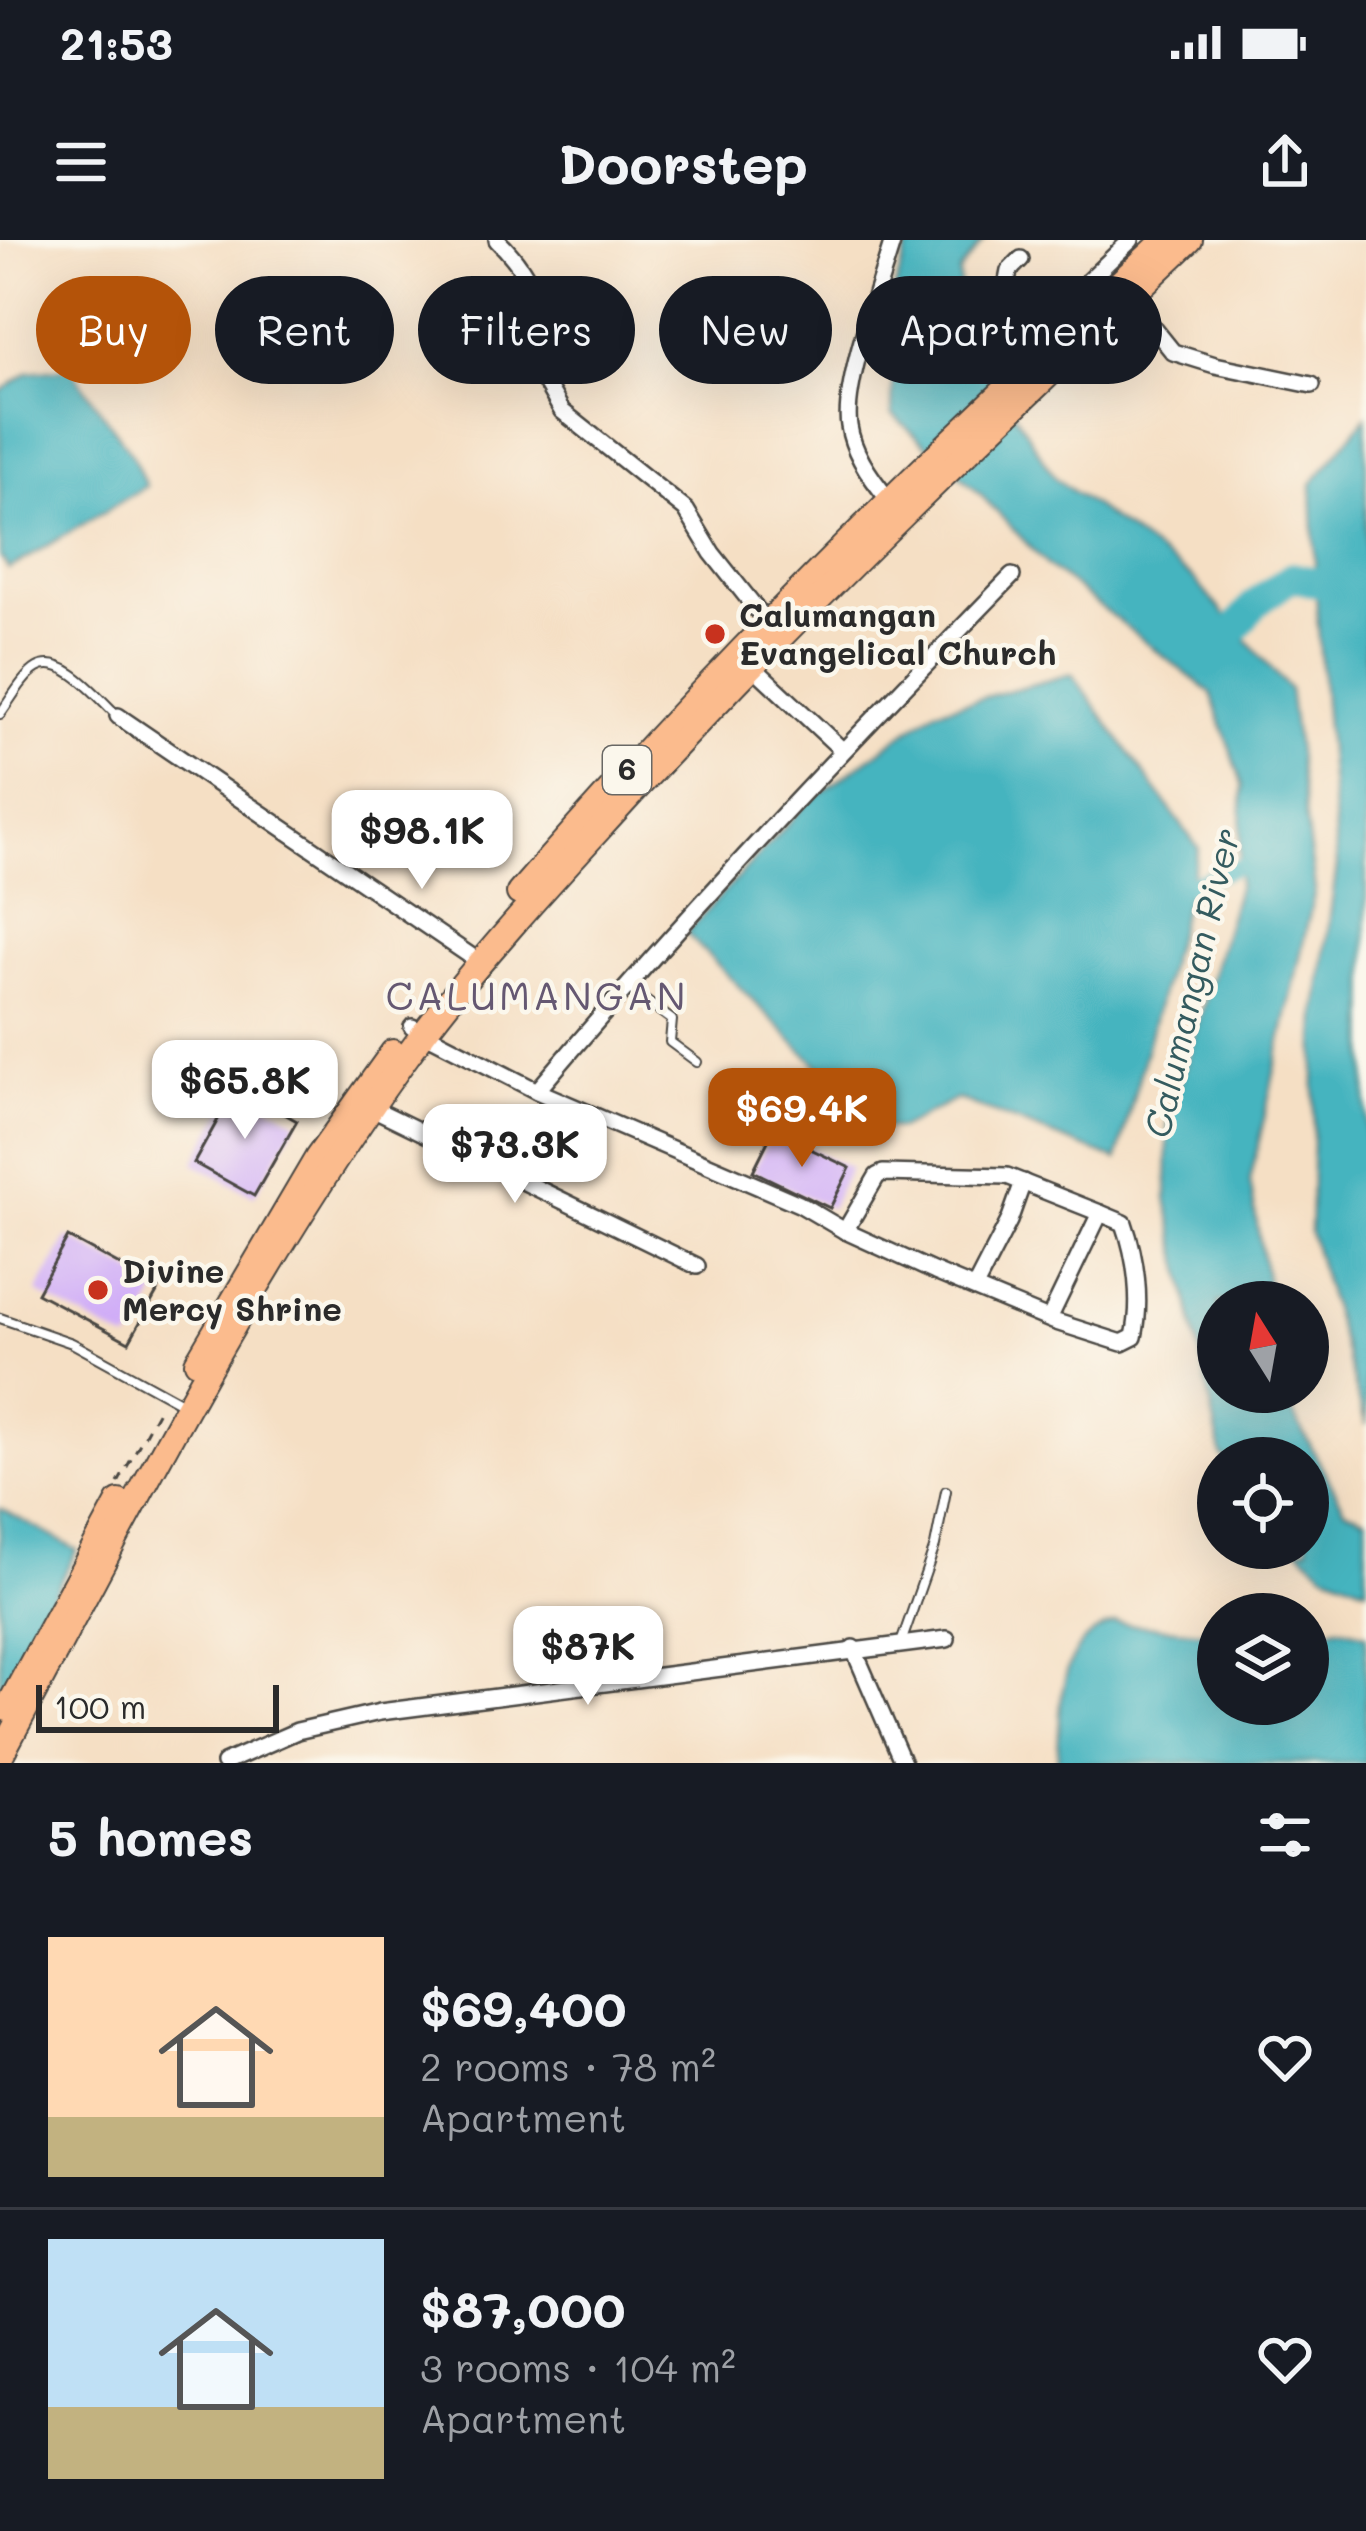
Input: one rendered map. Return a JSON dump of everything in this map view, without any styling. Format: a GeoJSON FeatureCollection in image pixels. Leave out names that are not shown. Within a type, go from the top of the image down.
{"type":"FeatureCollection","features":[{"type":"Feature","properties":{"kind":"highway"},"geometry":{"type":"LineString","coordinates":[[1136,276],[1165,240]]}},
{"type":"Feature","properties":{"kind":"highway"},"geometry":{"type":"LineString","coordinates":[[1143,276],[1190,240]]}},
{"type":"Feature","properties":{"kind":"highway"},"geometry":{"type":"LineString","coordinates":[[0,1757],[269,1234],[317,1158],[418,1030],[466,952],[578,851],[746,659],[1021,384]]}},
{"type":"Feature","properties":{"kind":"highway"},"geometry":{"type":"LineString","coordinates":[[775,630],[890,501],[933,471]]}},
{"type":"Feature","properties":{"kind":"highway"},"geometry":{"type":"LineString","coordinates":[[0,1722],[63,1600],[331,1166],[364,1104]]}},
{"type":"Feature","properties":{"kind":"street"},"geometry":{"type":"LineString","coordinates":[[497,240],[517,264],[536,300],[538,319],[527,350],[562,411],[686,510],[712,553],[775,630]]}},
{"type":"Feature","properties":{"kind":"street"},"geometry":{"type":"LineString","coordinates":[[890,501],[864,464],[848,423],[850,395],[893,240]]}},
{"type":"Feature","properties":{"kind":"street"},"geometry":{"type":"LineString","coordinates":[[1103,276],[1131,240]]}},
{"type":"Feature","properties":{"kind":"street"},"geometry":{"type":"LineString","coordinates":[[1008,276],[1021,260]]}},
{"type":"Feature","properties":{"kind":"street"},"geometry":{"type":"LineString","coordinates":[[1162,338],[1173,352],[1312,385]]}},
{"type":"Feature","properties":{"kind":"street"},"geometry":{"type":"LineString","coordinates":[[537,1091],[626,986],[842,750],[1012,576]]}},
{"type":"Feature","properties":{"kind":"street"},"geometry":{"type":"LineString","coordinates":[[746,659],[842,750]]}},
{"type":"Feature","properties":{"kind":"street"},"geometry":{"type":"LineString","coordinates":[[118,716],[466,952]]}},
{"type":"Feature","properties":{"kind":"street"},"geometry":{"type":"LineString","coordinates":[[418,1030],[537,1091],[799,1204],[844,1231],[1048,1319],[1122,1343],[1134,1337],[1136,1281],[1127,1231],[1119,1219],[1023,1181],[994,1175],[883,1173],[844,1231]]}},
{"type":"Feature","properties":{"kind":"street"},"geometry":{"type":"LineString","coordinates":[[364,1104],[697,1266]]}},
{"type":"Feature","properties":{"kind":"street"},"geometry":{"type":"LineString","coordinates":[[975,1287],[1009,1221],[1023,1181]]}},
{"type":"Feature","properties":{"kind":"street"},"geometry":{"type":"LineString","coordinates":[[1048,1319],[1100,1213]]}},
{"type":"Feature","properties":{"kind":"street"},"geometry":{"type":"LineString","coordinates":[[224,1763],[297,1731],[380,1712],[947,1639]]}},
{"type":"Feature","properties":{"kind":"street"},"geometry":{"type":"LineString","coordinates":[[853,1648],[903,1763]]}},
{"type":"Feature","properties":{"kind":"lane"},"geometry":{"type":"LineString","coordinates":[[0,714],[35,670],[54,665],[70,672],[118,716]]}},
{"type":"Feature","properties":{"kind":"lane"},"geometry":{"type":"LineString","coordinates":[[626,986],[672,1020],[670,1042],[697,1062]]}},
{"type":"Feature","properties":{"kind":"lane"},"geometry":{"type":"LineString","coordinates":[[0,1318],[72,1343],[182,1403]]}},
{"type":"Feature","properties":{"kind":"lane"},"geometry":{"type":"LineString","coordinates":[[900,1644],[935,1546],[946,1491]]}},
{"type":"Feature","properties":{"kind":"water"},"geometry":{"type":"Polygon","coordinates":[[[910,240],[984,240],[959,276],[899,276],[910,240]]]}},
{"type":"Feature","properties":{"kind":"water"},"geometry":{"type":"Polygon","coordinates":[[[36,371],[36,384],[82,384],[132,455],[146,486],[9,569],[0,556],[0,392],[36,371]]]}},
{"type":"Feature","properties":{"kind":"water"},"geometry":{"type":"Polygon","coordinates":[[[892,384],[996,384],[1056,479],[1193,578],[1289,689],[1315,890],[1250,1181],[1267,1281],[1197,1281],[1197,1340],[1167,1199],[1168,1125],[1238,887],[1243,786],[1211,693],[1048,566],[978,492],[892,414],[892,384]]]}},
{"type":"Feature","properties":{"kind":"water"},"geometry":{"type":"Polygon","coordinates":[[[1366,417],[1366,1425],[1329,1298],[1329,1281],[1324,1281],[1310,1233],[1317,1010],[1337,865],[1312,484],[1366,417]]]}},
{"type":"Feature","properties":{"kind":"water"},"geometry":{"type":"Polygon","coordinates":[[[1072,674],[1199,849],[1117,1160],[957,1099],[899,1129],[853,1125],[825,1073],[686,933],[806,804],[936,710],[1072,674]]]}},
{"type":"Feature","properties":{"kind":"water"},"geometry":{"type":"Polygon","coordinates":[[[1212,1413],[1292,1413],[1306,1437],[1218,1437],[1212,1413]]]}},
{"type":"Feature","properties":{"kind":"water"},"geometry":{"type":"Polygon","coordinates":[[[1329,1480],[1345,1509],[1366,1518],[1366,1588],[1323,1571],[1329,1569],[1329,1480]]]}},
{"type":"Feature","properties":{"kind":"water"},"geometry":{"type":"Polygon","coordinates":[[[0,1508],[77,1550],[0,1694],[0,1508]]]}},
{"type":"Feature","properties":{"kind":"water"},"geometry":{"type":"Polygon","coordinates":[[[1116,1623],[1197,1631],[1197,1725],[1329,1725],[1329,1629],[1366,1634],[1366,1763],[1057,1763],[1065,1680],[1081,1645],[1116,1623]]]}},
{"type":"Feature","properties":{"kind":"building"},"geometry":{"type":"Polygon","coordinates":[[[236,1087],[297,1121],[254,1196],[194,1163],[236,1087]]]}},
{"type":"Feature","properties":{"kind":"building"},"geometry":{"type":"Polygon","coordinates":[[[773,1131],[850,1168],[830,1208],[753,1171],[773,1131]]]}},
{"type":"Feature","properties":{"kind":"building","name":"Divine Mercy Shrine"},"geometry":{"type":"Polygon","coordinates":[[[68,1237],[160,1287],[129,1342],[37,1293],[68,1237]]]}},
{"type":"Feature","properties":{"kind":"waterway"},"geometry":{"type":"LineString","coordinates":[[1212,657],[1255,604],[1292,577],[1343,588],[1366,599]]}},
{"type":"Feature","properties":{"kind":"waterway","name":"Calumangan River"},"geometry":{"type":"LineString","coordinates":[[1169,892],[1257,860]]}},
{"type":"Feature","properties":{"kind":"place","name":"Calumangan Evangelical Church"},"geometry":{"type":"Point","coordinates":[715,634]}},
{"type":"Feature","properties":{"kind":"place","name":"Divine Mercy Shrine"},"geometry":{"type":"Point","coordinates":[98,1290]}},
{"type":"Feature","properties":{"kind":"district","name":"CALUMANGAN"},"geometry":{"type":"Point","coordinates":[537,996]}}]}
